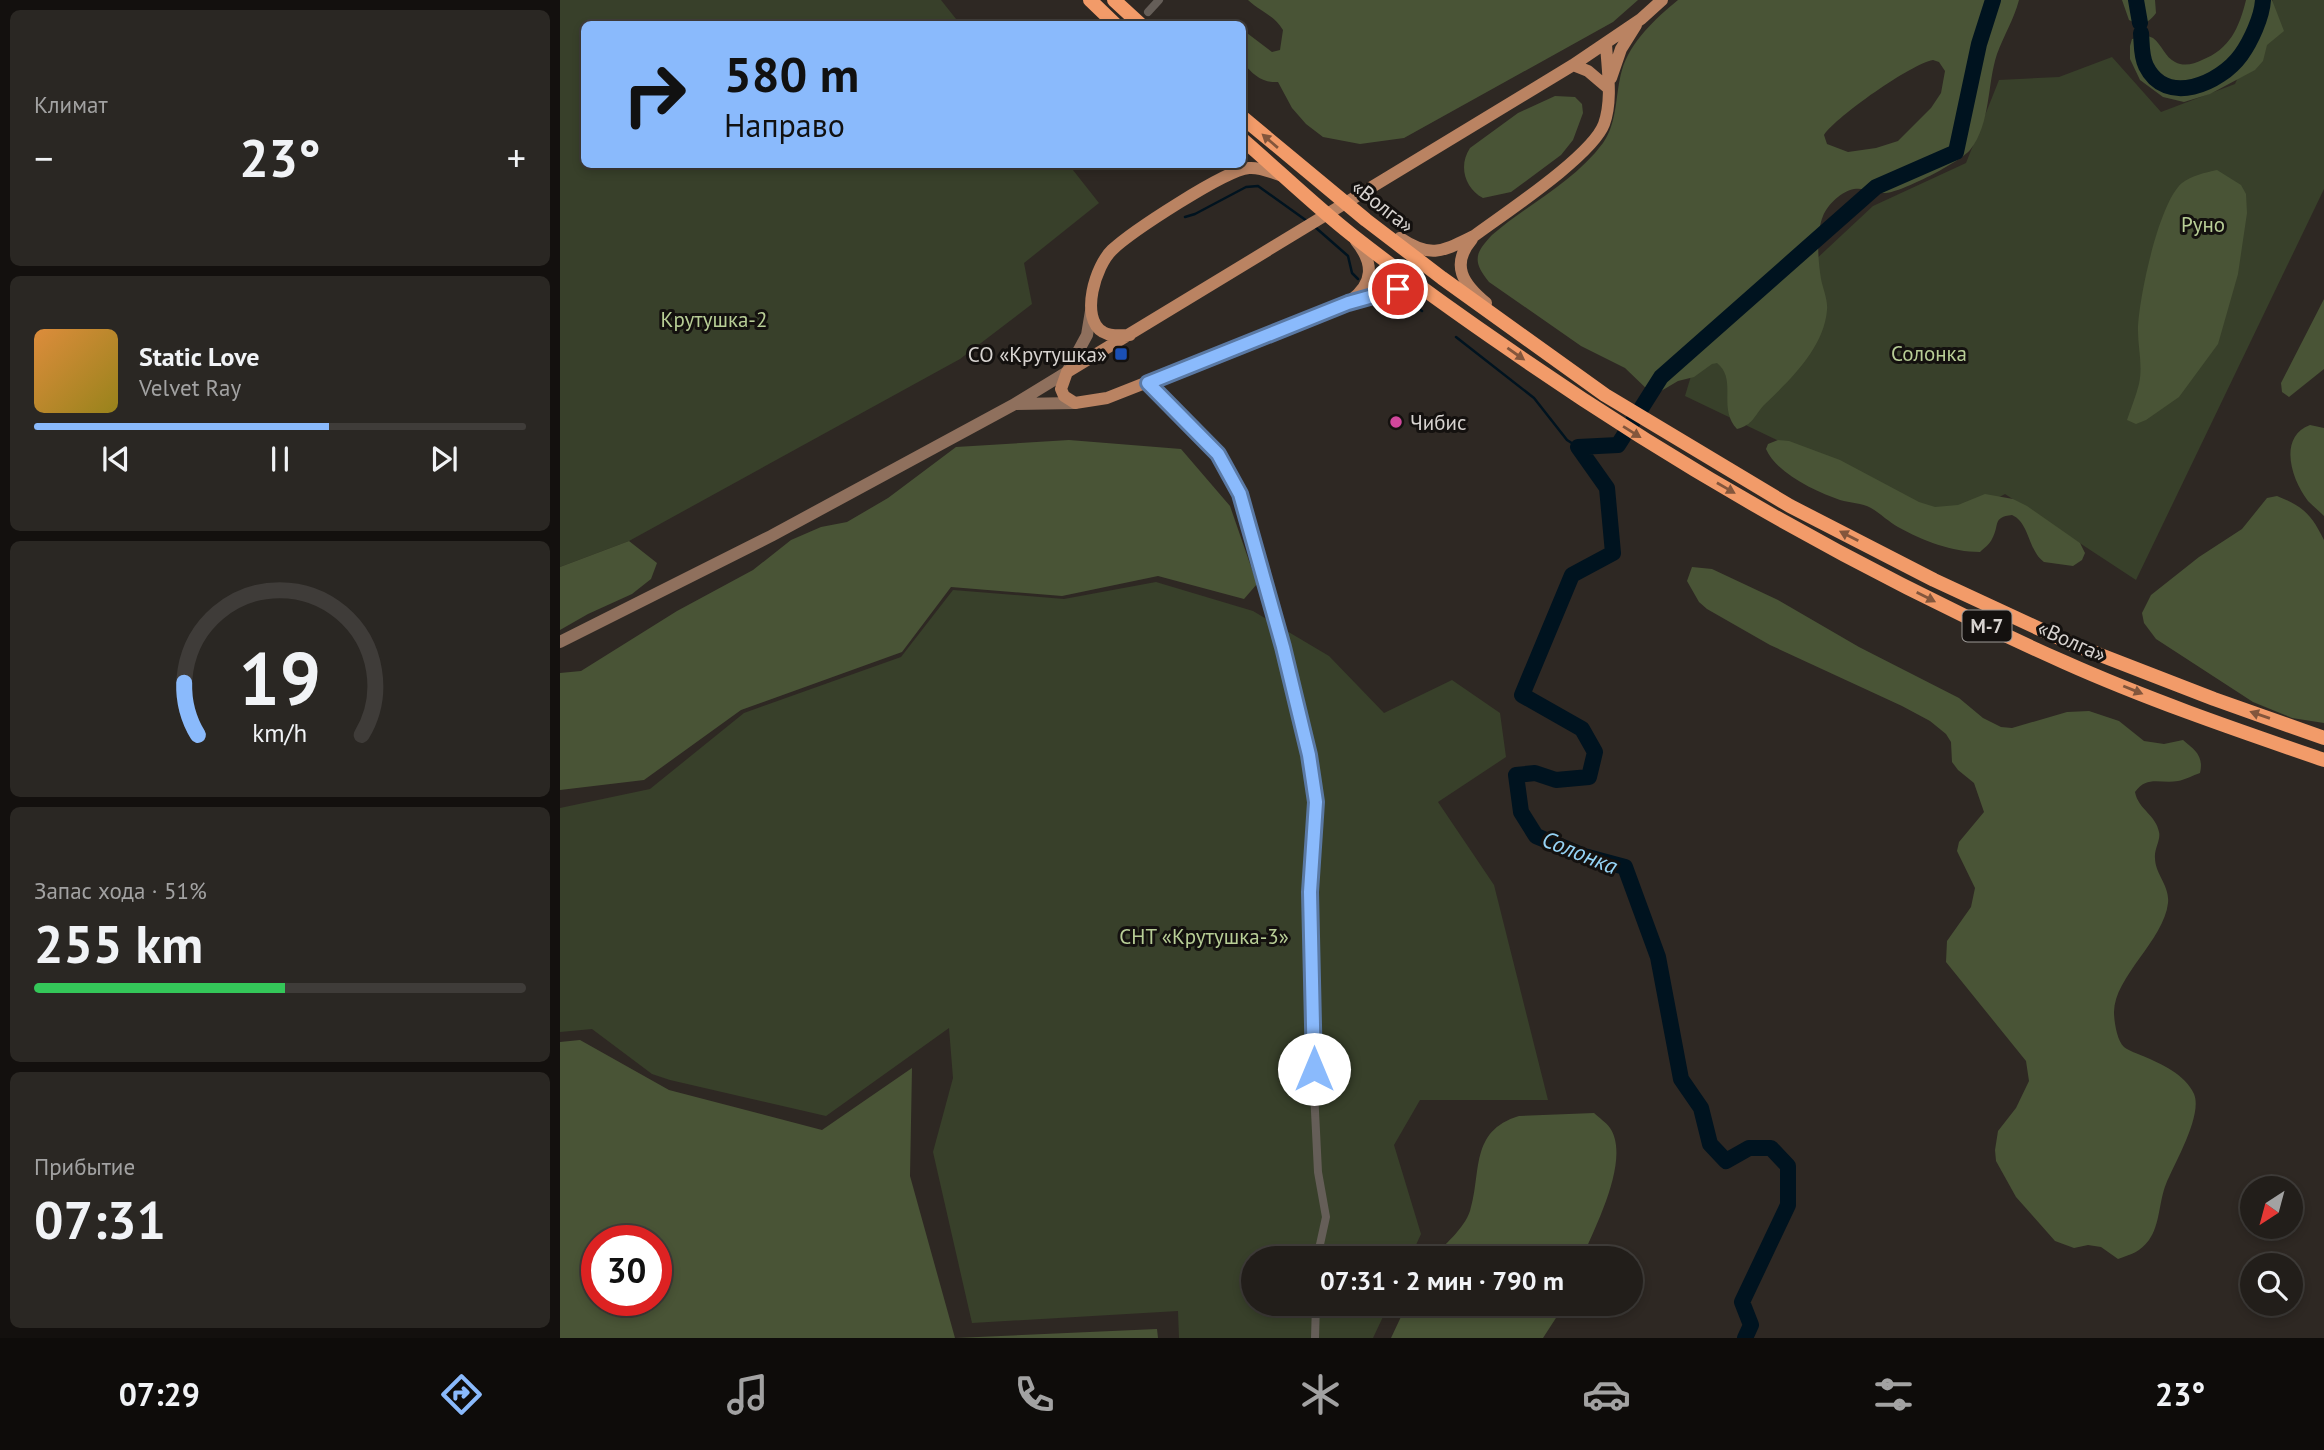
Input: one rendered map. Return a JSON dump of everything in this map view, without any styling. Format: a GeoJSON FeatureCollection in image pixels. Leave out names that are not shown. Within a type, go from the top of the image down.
{"type":"FeatureCollection","features":[{"type":"Feature","properties":{"kind":"highway"},"geometry":{"type":"LineString","coordinates":[[1090,0],[1112,21]]}},
{"type":"Feature","properties":{"kind":"highway"},"geometry":{"type":"LineString","coordinates":[[1114,0],[1137,21]]}},
{"type":"Feature","properties":{"kind":"highway","name":"«Волга»"},"geometry":{"type":"LineString","coordinates":[[1246,120],[1366,220],[1605,395],[1802,512],[1934,580],[2060,638],[2214,699],[2324,738]]}},
{"type":"Feature","properties":{"kind":"highway","name":"«Волга»"},"geometry":{"type":"LineString","coordinates":[[1246,142],[1357,241],[1460,315],[1596,410],[1781,520],[1914,591],[2065,663],[2206,719],[2324,760]]}},
{"type":"Feature","properties":{"kind":"main road"},"geometry":{"type":"LineString","coordinates":[[1419,293],[1398,289],[1348,303],[1107,398],[1075,403],[1064,396],[1061,389],[1067,372],[1573,65],[1641,19],[1662,0]]}},
{"type":"Feature","properties":{"kind":"main road"},"geometry":{"type":"LineString","coordinates":[[1608,88],[1620,49],[1641,19]]}},
{"type":"Feature","properties":{"kind":"main road"},"geometry":{"type":"LineString","coordinates":[[1366,220],[1384,227],[1424,251],[1445,250],[1474,236],[1590,146],[1604,125],[1608,88],[1606,43]]}},
{"type":"Feature","properties":{"kind":"main road"},"geometry":{"type":"LineString","coordinates":[[1573,65],[1588,71],[1608,88]]}},
{"type":"Feature","properties":{"kind":"main road"},"geometry":{"type":"LineString","coordinates":[[1214,181],[1223,168]]}},
{"type":"Feature","properties":{"kind":"main road"},"geometry":{"type":"LineString","coordinates":[[1130,335],[1107,334],[1102,331],[1097,327],[1091,311],[1096,279],[1111,251],[1214,181],[1247,168],[1267,170],[1287,178]]}},
{"type":"Feature","properties":{"kind":"main road"},"geometry":{"type":"LineString","coordinates":[[1474,236],[1463,251],[1460,265],[1462,275],[1469,288],[1510,326]]}},
{"type":"Feature","properties":{"kind":"main road"},"geometry":{"type":"LineString","coordinates":[[1357,241],[1419,293],[1460,315]]}},
{"type":"Feature","properties":{"kind":"main road"},"geometry":{"type":"LineString","coordinates":[[1348,303],[1361,290],[1368,277],[1369,261],[1357,241]]}},
{"type":"Feature","properties":{"kind":"street"},"geometry":{"type":"LineString","coordinates":[[1148,12],[1159,0]]}},
{"type":"Feature","properties":{"kind":"street"},"geometry":{"type":"LineString","coordinates":[[560,642],[771,536],[1013,405],[1067,372],[1087,335],[1091,311]]}},
{"type":"Feature","properties":{"kind":"street"},"geometry":{"type":"LineString","coordinates":[[1148,383],[1218,454],[1240,494],[1283,647],[1309,755],[1316,802],[1310,892],[1314,1091],[1318,1172],[1326,1217],[1320,1246]]}},
{"type":"Feature","properties":{"kind":"street"},"geometry":{"type":"LineString","coordinates":[[1013,405],[1075,403]]}},
{"type":"Feature","properties":{"kind":"street"},"geometry":{"type":"LineString","coordinates":[[1315,1338],[1316,1316]]}},
{"type":"Feature","properties":{"kind":"green space","name":"Крутушка-2"},"geometry":{"type":"Polygon","coordinates":[[[560,0],[941,0],[958,21],[581,21],[581,168],[1071,168],[1099,203],[1024,263],[1032,304],[960,359],[629,541],[560,567],[560,0]]]}},
{"type":"Feature","properties":{"kind":"green space"},"geometry":{"type":"Polygon","coordinates":[[[1248,0],[1638,0],[1613,22],[1404,138],[1360,144],[1323,137],[1306,124],[1292,108],[1278,82],[1262,79],[1246,66],[1246,32],[1272,52],[1280,50],[1283,30],[1248,0]]]}},
{"type":"Feature","properties":{"kind":"green space"},"geometry":{"type":"Polygon","coordinates":[[[1678,0],[2019,0],[1997,54],[1982,128],[1970,150],[1943,169],[1894,191],[1882,193],[1862,189],[1849,190],[1825,211],[1819,230],[1818,247],[1827,310],[1820,337],[1795,374],[1750,423],[1737,429],[1728,412],[1726,377],[1717,363],[1694,377],[1678,381],[1656,394],[1651,393],[1625,368],[1581,346],[1489,282],[1478,263],[1479,252],[1492,235],[1565,181],[1603,143],[1616,108],[1622,70],[1631,50],[1645,31],[1678,0]],[[1933,60],[1909,71],[1858,104],[1824,135],[1827,144],[1848,152],[1876,148],[1898,141],[1931,108],[1941,93],[1945,71],[1939,62],[1933,60]]]}},
{"type":"Feature","properties":{"kind":"green space"},"geometry":{"type":"Polygon","coordinates":[[[2122,0],[2155,0],[2156,13],[2144,23],[2133,22],[2129,20],[2122,0]]]}},
{"type":"Feature","properties":{"kind":"green space"},"geometry":{"type":"Polygon","coordinates":[[[2246,0],[2272,0],[2284,31],[2267,45],[2263,61],[2255,70],[2210,94],[2184,102],[2163,97],[2140,80],[2130,59],[2132,39],[2148,36],[2178,64],[2196,63],[2226,44],[2240,20],[2246,0]]]}},
{"type":"Feature","properties":{"kind":"green space","name":"Руно"},"geometry":{"type":"Polygon","coordinates":[[[2273,0],[2324,0],[2324,189],[2136,580],[2005,494],[1945,526],[1798,450],[1685,396],[1691,376],[1873,206],[1966,163],[1999,80],[2059,77],[2112,57],[2161,112],[2235,84],[2273,0]]]}},
{"type":"Feature","properties":{"kind":"green space"},"geometry":{"type":"Polygon","coordinates":[[[1555,96],[1575,97],[1582,104],[1583,113],[1573,140],[1561,155],[1511,192],[1483,198],[1477,194],[1465,176],[1464,162],[1470,148],[1518,113],[1555,96]]]}},
{"type":"Feature","properties":{"kind":"green space","name":"Руно"},"geometry":{"type":"Polygon","coordinates":[[[2217,170],[2241,185],[2246,194],[2247,213],[2238,274],[2218,344],[2179,397],[2136,424],[2127,420],[2140,377],[2139,317],[2151,252],[2158,230],[2165,210],[2182,183],[2194,176],[2217,170]]]}},
{"type":"Feature","properties":{"kind":"green space"},"geometry":{"type":"Polygon","coordinates":[[[2324,299],[2324,369],[2289,397],[2282,392],[2281,383],[2324,299]]]}},
{"type":"Feature","properties":{"kind":"green space"},"geometry":{"type":"Polygon","coordinates":[[[2310,425],[2324,428],[2324,516],[2302,492],[2291,459],[2294,439],[2310,425]]]}},
{"type":"Feature","properties":{"kind":"green space"},"geometry":{"type":"Polygon","coordinates":[[[1069,440],[1181,449],[1230,506],[1257,584],[1244,599],[1158,576],[1062,596],[951,587],[902,652],[741,710],[644,780],[560,790],[560,673],[581,671],[677,611],[753,570],[791,540],[821,527],[847,522],[888,498],[956,447],[1069,440]]]}},
{"type":"Feature","properties":{"kind":"green space"},"geometry":{"type":"Polygon","coordinates":[[[1778,440],[1789,441],[1840,460],[1919,502],[1935,507],[1958,505],[1985,494],[2013,499],[2080,543],[2085,553],[2082,560],[2073,566],[2044,562],[2035,551],[2022,524],[2012,515],[1999,520],[1991,541],[1980,552],[1948,548],[1928,541],[1898,527],[1871,508],[1830,496],[1787,474],[1766,449],[1768,444],[1778,440]]]}},
{"type":"Feature","properties":{"kind":"green space"},"geometry":{"type":"Polygon","coordinates":[[[2277,496],[2306,512],[2324,540],[2324,723],[2292,718],[2253,702],[2156,639],[2144,623],[2142,613],[2151,595],[2199,557],[2242,529],[2267,498],[2277,496]]]}},
{"type":"Feature","properties":{"kind":"green space"},"geometry":{"type":"Polygon","coordinates":[[[629,541],[657,563],[651,579],[632,594],[560,630],[560,567],[629,541]]]}},
{"type":"Feature","properties":{"kind":"green space"},"geometry":{"type":"Polygon","coordinates":[[[1692,567],[1712,569],[1778,600],[1859,647],[1959,698],[1983,718],[2001,727],[2012,728],[2067,712],[2089,711],[2119,721],[2144,741],[2164,744],[2183,740],[2198,754],[2201,762],[2200,773],[2178,781],[2149,782],[2135,792],[2159,832],[2156,864],[2167,891],[2168,903],[2158,931],[2122,985],[2116,999],[2115,1025],[2124,1047],[2179,1075],[2190,1087],[2196,1103],[2191,1126],[2166,1184],[2153,1234],[2139,1250],[2118,1259],[2101,1247],[2088,1245],[2074,1248],[2055,1241],[2016,1197],[1996,1161],[1998,1131],[2016,1108],[2029,1081],[2026,1061],[1946,962],[1947,941],[1971,907],[1975,888],[1957,851],[1959,842],[1984,812],[1974,783],[1952,762],[1951,742],[1946,734],[1930,721],[1902,706],[1770,645],[1707,609],[1699,602],[1687,581],[1692,567]]]}},
{"type":"Feature","properties":{"kind":"green space","name":"СНТ «Крутушка-3»"},"geometry":{"type":"Polygon","coordinates":[[[1156,582],[1253,611],[1329,656],[1384,713],[1452,680],[1500,713],[1506,757],[1438,802],[1494,885],[1548,1100],[1420,1100],[1394,1145],[1421,1234],[1416,1246],[1241,1246],[1241,1316],[1383,1316],[1373,1338],[1179,1338],[1178,1311],[972,1323],[933,1152],[953,1078],[949,1028],[826,1116],[670,1080],[652,1074],[592,1029],[560,1032],[560,808],[650,789],[744,713],[901,657],[953,590],[1064,599],[1156,582]]]}},
{"type":"Feature","properties":{"kind":"green space"},"geometry":{"type":"Polygon","coordinates":[[[580,1040],[669,1090],[822,1130],[912,1068],[910,1176],[955,1338],[560,1338],[560,1042],[580,1040]]]}},
{"type":"Feature","properties":{"kind":"green space"},"geometry":{"type":"Polygon","coordinates":[[[1594,1113],[1610,1128],[1615,1141],[1614,1175],[1587,1246],[1444,1246],[1459,1230],[1470,1211],[1480,1155],[1485,1143],[1492,1132],[1503,1123],[1519,1116],[1594,1113]]]}},
{"type":"Feature","properties":{"kind":"green space"},"geometry":{"type":"Polygon","coordinates":[[[1401,1316],[1557,1316],[1543,1338],[1391,1338],[1401,1316]]]}},
{"type":"Feature","properties":{"kind":"green space"},"geometry":{"type":"Polygon","coordinates":[[[1157,1329],[1158,1338],[955,1338],[1157,1329]]]}},
{"type":"Feature","properties":{"kind":"waterway","name":"Солонка"},"geometry":{"type":"LineString","coordinates":[[1745,1338],[1751,1325],[1742,1302],[1788,1205],[1788,1166],[1771,1148],[1749,1148],[1726,1161],[1710,1144],[1701,1108],[1681,1079],[1658,957],[1625,867],[1584,856],[1536,836],[1521,812],[1516,775],[1535,773],[1556,780],[1589,777],[1595,752],[1582,729],[1522,695],[1572,575],[1613,553],[1607,488],[1578,447],[1618,445],[1661,377],[1876,187],[1956,152],[1979,44],[1993,0]]}},
{"type":"Feature","properties":{"kind":"waterway","name":"Солонка"},"geometry":{"type":"LineString","coordinates":[[2136,0],[2140,23]]}},
{"type":"Feature","properties":{"kind":"waterway","name":"Солонка"},"geometry":{"type":"LineString","coordinates":[[2141,33],[2144,62],[2155,78],[2166,86],[2193,87],[2220,75],[2241,55],[2255,29],[2263,0]]}},
{"type":"Feature","properties":{"kind":"waterway"},"geometry":{"type":"LineString","coordinates":[[1185,217],[1246,187],[1258,186],[1307,221]]}},
{"type":"Feature","properties":{"kind":"waterway"},"geometry":{"type":"LineString","coordinates":[[1315,227],[1348,256],[1352,273],[1358,279]]}},
{"type":"Feature","properties":{"kind":"waterway"},"geometry":{"type":"LineString","coordinates":[[1387,302],[1410,303],[1422,311]]}},
{"type":"Feature","properties":{"kind":"waterway"},"geometry":{"type":"LineString","coordinates":[[1456,337],[1534,398],[1567,440],[1578,447]]}},
{"type":"Feature","properties":{"kind":"place","name":"СО «Крутушка»"},"geometry":{"type":"Point","coordinates":[1121,354]}},
{"type":"Feature","properties":{"kind":"place","name":"Чибис"},"geometry":{"type":"Point","coordinates":[1396,422]}},
{"type":"Feature","properties":{"kind":"route"},"geometry":{"type":"LineString","coordinates":[[1314,1069],[1310,892],[1316,802],[1309,755],[1283,647],[1240,494],[1218,454],[1148,383],[1348,303],[1398,289]]}}]}
